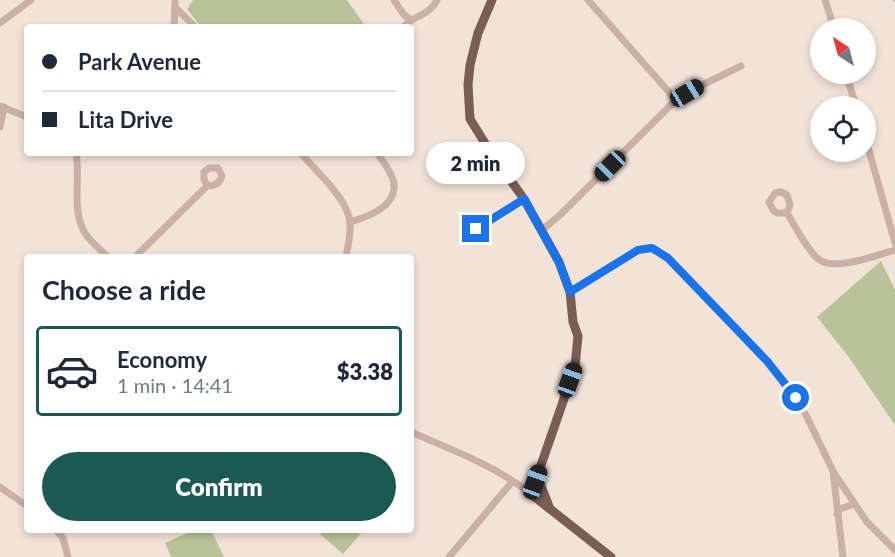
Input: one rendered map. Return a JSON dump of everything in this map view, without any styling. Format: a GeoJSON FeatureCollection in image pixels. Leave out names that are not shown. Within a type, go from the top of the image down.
{"type":"FeatureCollection","features":[{"type":"Feature","properties":{"kind":"main road"},"geometry":{"type":"LineString","coordinates":[[492,0],[478,33],[470,65],[468,85],[470,118],[478,134],[524,199],[559,262],[570,292],[573,322],[578,336],[577,359],[531,494],[611,557]]}},
{"type":"Feature","properties":{"kind":"main road"},"geometry":{"type":"LineString","coordinates":[[539,471],[541,486],[551,511]]}},
{"type":"Feature","properties":{"kind":"street"},"geometry":{"type":"LineString","coordinates":[[0,22],[31,0]]}},
{"type":"Feature","properties":{"kind":"street"},"geometry":{"type":"LineString","coordinates":[[394,0],[404,15],[410,19]]}},
{"type":"Feature","properties":{"kind":"street"},"geometry":{"type":"LineString","coordinates":[[406,24],[410,19],[422,16],[434,6],[437,0]]}},
{"type":"Feature","properties":{"kind":"street"},"geometry":{"type":"LineString","coordinates":[[588,0],[676,100]]}},
{"type":"Feature","properties":{"kind":"street"},"geometry":{"type":"LineString","coordinates":[[825,0],[831,18]]}},
{"type":"Feature","properties":{"kind":"street"},"geometry":{"type":"LineString","coordinates":[[174,24],[175,4]]}},
{"type":"Feature","properties":{"kind":"street"},"geometry":{"type":"LineString","coordinates":[[175,4],[192,24]]}},
{"type":"Feature","properties":{"kind":"street"},"geometry":{"type":"LineString","coordinates":[[3,12],[12,13]]}},
{"type":"Feature","properties":{"kind":"street"},"geometry":{"type":"LineString","coordinates":[[542,230],[676,100],[741,66]]}},
{"type":"Feature","properties":{"kind":"street"},"geometry":{"type":"LineString","coordinates":[[0,127],[2,106],[24,116]]}},
{"type":"Feature","properties":{"kind":"street"},"geometry":{"type":"LineString","coordinates":[[76,156],[78,214],[88,236],[105,254]]}},
{"type":"Feature","properties":{"kind":"street"},"geometry":{"type":"LineString","coordinates":[[304,156],[345,206],[350,222],[346,254]]}},
{"type":"Feature","properties":{"kind":"street"},"geometry":{"type":"LineString","coordinates":[[350,222],[364,218],[384,207],[392,195],[394,183],[390,172],[379,156]]}},
{"type":"Feature","properties":{"kind":"street"},"geometry":{"type":"LineString","coordinates":[[872,162],[895,243]]}},
{"type":"Feature","properties":{"kind":"street"},"geometry":{"type":"LineString","coordinates":[[138,254],[207,186]]}},
{"type":"Feature","properties":{"kind":"street"},"geometry":{"type":"LineString","coordinates":[[476,229],[524,199]]}},
{"type":"Feature","properties":{"kind":"street"},"geometry":{"type":"LineString","coordinates":[[787,213],[818,259],[827,264],[853,262],[895,250]]}},
{"type":"Feature","properties":{"kind":"street"},"geometry":{"type":"LineString","coordinates":[[570,292],[638,250],[652,248],[660,252],[789,387],[806,415],[833,471],[854,504],[867,522],[895,550]]}},
{"type":"Feature","properties":{"kind":"street"},"geometry":{"type":"LineString","coordinates":[[414,433],[465,455],[531,494]]}},
{"type":"Feature","properties":{"kind":"street"},"geometry":{"type":"LineString","coordinates":[[833,471],[843,557]]}},
{"type":"Feature","properties":{"kind":"street"},"geometry":{"type":"LineString","coordinates":[[449,557],[512,482]]}},
{"type":"Feature","properties":{"kind":"street"},"geometry":{"type":"LineString","coordinates":[[0,487],[24,504]]}},
{"type":"Feature","properties":{"kind":"street"},"geometry":{"type":"LineString","coordinates":[[837,514],[840,509],[854,504]]}},
{"type":"Feature","properties":{"kind":"street"},"geometry":{"type":"LineString","coordinates":[[59,533],[63,538],[68,557]]}},
{"type":"Feature","properties":{"kind":"green space"},"geometry":{"type":"Polygon","coordinates":[[[193,0],[347,0],[364,24],[199,24],[187,9],[193,0]]]}},
{"type":"Feature","properties":{"kind":"green space"},"geometry":{"type":"Polygon","coordinates":[[[881,261],[895,290],[895,425],[848,356],[817,317],[881,261]]]}},
{"type":"Feature","properties":{"kind":"green space"},"geometry":{"type":"Polygon","coordinates":[[[187,533],[212,533],[224,557],[171,557],[165,543],[187,533]]]}},
{"type":"Feature","properties":{"kind":"green space"},"geometry":{"type":"Polygon","coordinates":[[[320,533],[361,533],[343,554],[320,533]]]}},
{"type":"Feature","properties":{"kind":"route"},"geometry":{"type":"LineString","coordinates":[[476,229],[524,199],[559,262],[570,292],[638,250],[652,248],[660,252],[758,352],[796,398]]}}]}
